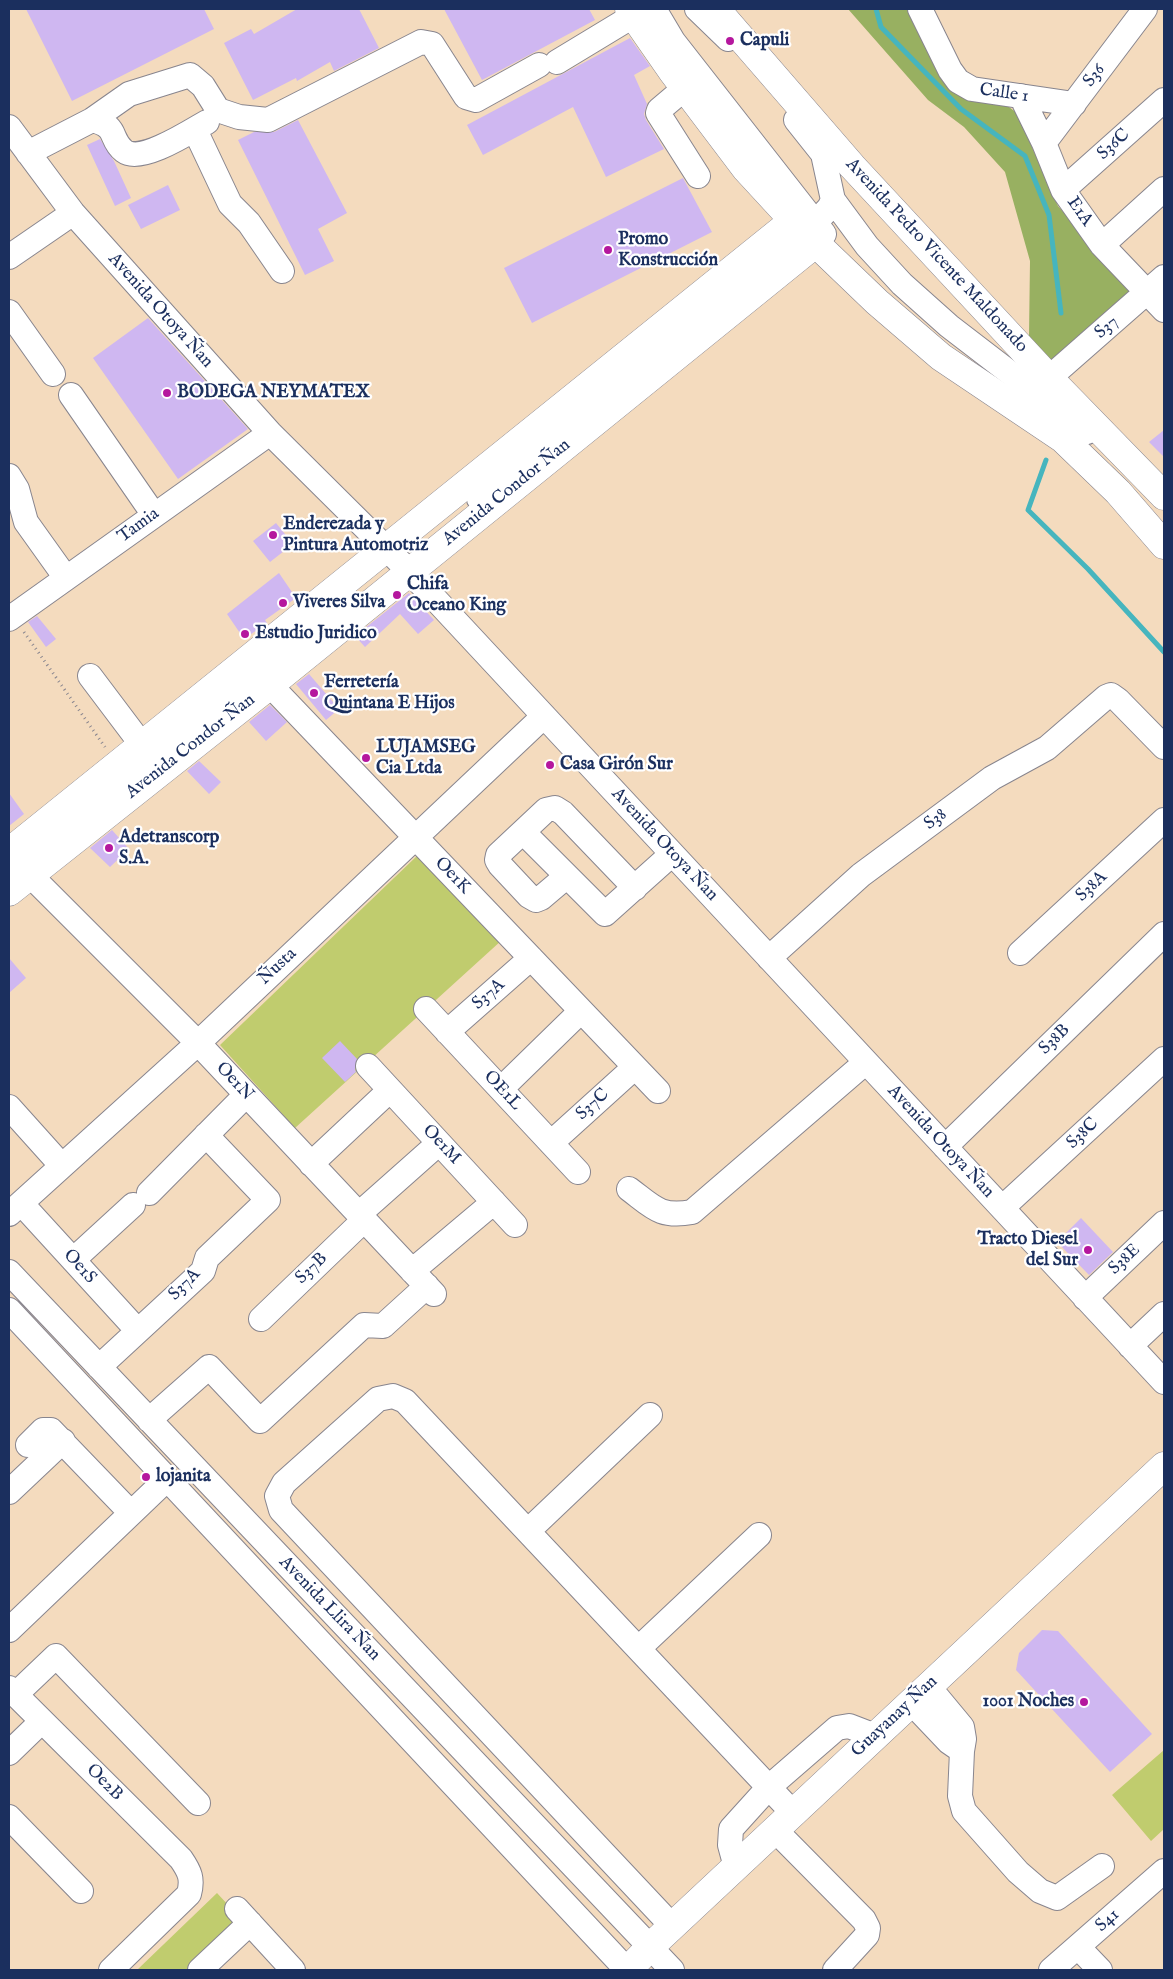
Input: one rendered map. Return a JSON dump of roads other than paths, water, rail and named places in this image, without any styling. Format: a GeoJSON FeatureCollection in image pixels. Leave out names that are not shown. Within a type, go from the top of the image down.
{"type":"FeatureCollection","features":[{"type":"Feature","properties":{"kind":"main road","name":"Avenida Pedro Vicente Maldonado"},"geometry":{"type":"LineString","coordinates":[[716,9],[852,166],[1049,378],[1164,496]]}},
{"type":"Feature","properties":{"kind":"main road"},"geometry":{"type":"LineString","coordinates":[[642,14],[685,88],[746,169],[877,302],[941,357],[1063,439],[1118,492],[1164,544]]}},
{"type":"Feature","properties":{"kind":"main road","name":"Avenida Condor Ñan"},"geometry":{"type":"LineString","coordinates":[[9,852],[142,745],[399,561],[807,229]]}},
{"type":"Feature","properties":{"kind":"main road","name":"Avenida Condor Ñan"},"geometry":{"type":"LineString","coordinates":[[9,892],[20,874],[270,685],[399,561]]}},
{"type":"Feature","properties":{"kind":"main road","name":"Guayanay Ñan"},"geometry":{"type":"LineString","coordinates":[[628,1970],[672,1926],[1164,1466]]}},
{"type":"Feature","properties":{"kind":"street"},"geometry":{"type":"LineString","coordinates":[[697,9],[730,41],[823,154],[833,200],[867,246],[902,284],[949,326],[1080,425],[1164,511]]}},
{"type":"Feature","properties":{"kind":"street","name":"Calle 1"},"geometry":{"type":"LineString","coordinates":[[920,9],[958,81],[972,89],[1074,104]]}},
{"type":"Feature","properties":{"kind":"street","name":"S36"},"geometry":{"type":"LineString","coordinates":[[1044,143],[1145,9]]}},
{"type":"Feature","properties":{"kind":"street"},"geometry":{"type":"LineString","coordinates":[[218,110],[239,117],[268,120],[421,42],[432,44],[466,97],[476,100],[642,14],[673,41],[807,229],[890,301],[979,369],[1046,413],[1076,438],[1164,530]]}},
{"type":"Feature","properties":{"kind":"street"},"geometry":{"type":"LineString","coordinates":[[28,153],[92,120],[130,94],[190,75],[204,86],[218,110],[217,116],[195,130],[146,153],[134,155],[125,151],[108,125],[92,120]]}},
{"type":"Feature","properties":{"kind":"street"},"geometry":{"type":"LineString","coordinates":[[685,88],[659,110],[658,113],[698,176]]}},
{"type":"Feature","properties":{"kind":"street","name":"E1A"},"geometry":{"type":"LineString","coordinates":[[1021,96],[1044,143],[1063,190],[1102,245],[1156,284],[1164,310]]}},
{"type":"Feature","properties":{"kind":"street","name":"S36C"},"geometry":{"type":"LineString","coordinates":[[1063,190],[1164,100]]}},
{"type":"Feature","properties":{"kind":"street","name":"Avenida Otoya Ñan"},"geometry":{"type":"LineString","coordinates":[[9,127],[72,213],[270,433],[399,561],[1164,1382]]}},
{"type":"Feature","properties":{"kind":"street"},"geometry":{"type":"LineString","coordinates":[[195,130],[230,204],[249,223],[282,272]]}},
{"type":"Feature","properties":{"kind":"street"},"geometry":{"type":"LineString","coordinates":[[1102,245],[1164,189]]}},
{"type":"Feature","properties":{"kind":"street"},"geometry":{"type":"LineString","coordinates":[[807,229],[830,208],[833,200]]}},
{"type":"Feature","properties":{"kind":"street"},"geometry":{"type":"LineString","coordinates":[[9,258],[72,213]]}},
{"type":"Feature","properties":{"kind":"street","name":"S37"},"geometry":{"type":"LineString","coordinates":[[1049,378],[1156,284]]}},
{"type":"Feature","properties":{"kind":"street"},"geometry":{"type":"LineString","coordinates":[[9,312],[53,374]]}},
{"type":"Feature","properties":{"kind":"street"},"geometry":{"type":"LineString","coordinates":[[71,394],[154,515]]}},
{"type":"Feature","properties":{"kind":"street","name":"Tamia"},"geometry":{"type":"LineString","coordinates":[[10,615],[66,578],[270,433]]}},
{"type":"Feature","properties":{"kind":"street"},"geometry":{"type":"LineString","coordinates":[[9,476],[17,489],[26,522],[66,578]]}},
{"type":"Feature","properties":{"kind":"street"},"geometry":{"type":"LineString","coordinates":[[20,874],[399,561]]}},
{"type":"Feature","properties":{"kind":"street"},"geometry":{"type":"LineString","coordinates":[[90,676],[142,745]]}},
{"type":"Feature","properties":{"kind":"street","name":"Oe1K"},"geometry":{"type":"LineString","coordinates":[[270,685],[581,1011],[640,1067],[658,1091]]}},
{"type":"Feature","properties":{"kind":"street","name":"S38"},"geometry":{"type":"LineString","coordinates":[[769,958],[861,875],[992,778],[1047,748],[1106,696],[1111,695],[1164,747]]}},
{"type":"Feature","properties":{"kind":"street","name":"Ñusta"},"geometry":{"type":"LineString","coordinates":[[15,1208],[198,1043],[544,716]]}},
{"type":"Feature","properties":{"kind":"street"},"geometry":{"type":"LineString","coordinates":[[567,876],[536,900],[529,896],[497,860],[498,855],[546,810],[555,808],[563,813],[635,888]]}},
{"type":"Feature","properties":{"kind":"street","name":"S38A"},"geometry":{"type":"LineString","coordinates":[[1020,953],[1164,820]]}},
{"type":"Feature","properties":{"kind":"street"},"geometry":{"type":"LineString","coordinates":[[523,832],[605,914],[672,854]]}},
{"type":"Feature","properties":{"kind":"street","name":"Oe1N"},"geometry":{"type":"LineString","coordinates":[[20,874],[198,1043],[424,1284]]}},
{"type":"Feature","properties":{"kind":"street","name":"S38B"},"geometry":{"type":"LineString","coordinates":[[945,1147],[1164,934]]}},
{"type":"Feature","properties":{"kind":"street","name":"S37A"},"geometry":{"type":"LineString","coordinates":[[447,1032],[531,958]]}},
{"type":"Feature","properties":{"kind":"street","name":"OE1L"},"geometry":{"type":"LineString","coordinates":[[426,1009],[578,1172]]}},
{"type":"Feature","properties":{"kind":"street"},"geometry":{"type":"LineString","coordinates":[[501,1089],[581,1011]]}},
{"type":"Feature","properties":{"kind":"street","name":"S38C"},"geometry":{"type":"LineString","coordinates":[[1002,1208],[1164,1059]]}},
{"type":"Feature","properties":{"kind":"street"},"geometry":{"type":"LineString","coordinates":[[629,1189],[657,1210],[673,1215],[692,1212],[866,1062]]}},
{"type":"Feature","properties":{"kind":"street","name":"Oe1M"},"geometry":{"type":"LineString","coordinates":[[368,1066],[514,1225]]}},
{"type":"Feature","properties":{"kind":"street","name":"S37C"},"geometry":{"type":"LineString","coordinates":[[551,1143],[640,1067]]}},
{"type":"Feature","properties":{"kind":"street"},"geometry":{"type":"LineString","coordinates":[[312,1164],[390,1090]]}},
{"type":"Feature","properties":{"kind":"street"},"geometry":{"type":"LineString","coordinates":[[74,1260],[141,1199],[246,1095]]}},
{"type":"Feature","properties":{"kind":"street"},"geometry":{"type":"LineString","coordinates":[[9,1107],[62,1166]]}},
{"type":"Feature","properties":{"kind":"street","name":"S37A"},"geometry":{"type":"LineString","coordinates":[[98,1367],[203,1272],[206,1258],[268,1200],[206,1135]]}},
{"type":"Feature","properties":{"kind":"street","name":"S37B"},"geometry":{"type":"LineString","coordinates":[[261,1319],[362,1217],[439,1143]]}},
{"type":"Feature","properties":{"kind":"street"},"geometry":{"type":"LineString","coordinates":[[150,1420],[209,1367],[260,1421],[364,1324],[383,1326],[424,1284],[494,1202]]}},
{"type":"Feature","properties":{"kind":"street","name":"Oe1S"},"geometry":{"type":"LineString","coordinates":[[15,1208],[74,1260],[138,1330]]}},
{"type":"Feature","properties":{"kind":"street","name":"S38E"},"geometry":{"type":"LineString","coordinates":[[1085,1298],[1164,1223]]}},
{"type":"Feature","properties":{"kind":"street","name":"Avenida Llira Ñan"},"geometry":{"type":"LineString","coordinates":[[9,1272],[672,1970]]}},
{"type":"Feature","properties":{"kind":"street","name":"Avenida Llira Ñan"},"geometry":{"type":"LineString","coordinates":[[9,1310],[628,1970]]}},
{"type":"Feature","properties":{"kind":"street"},"geometry":{"type":"LineString","coordinates":[[1130,1346],[1164,1314]]}},
{"type":"Feature","properties":{"kind":"street"},"geometry":{"type":"LineString","coordinates":[[672,1926],[281,1510],[277,1496],[284,1483],[378,1399],[393,1396],[405,1401],[769,1786],[784,1821],[864,1920],[868,1928],[867,1935],[835,1970]]}},
{"type":"Feature","properties":{"kind":"street"},"geometry":{"type":"LineString","coordinates":[[528,1531],[650,1415]]}},
{"type":"Feature","properties":{"kind":"street"},"geometry":{"type":"LineString","coordinates":[[28,1445],[48,1428],[132,1513]]}},
{"type":"Feature","properties":{"kind":"street"},"geometry":{"type":"LineString","coordinates":[[9,1492],[62,1441]]}},
{"type":"Feature","properties":{"kind":"street"},"geometry":{"type":"LineString","coordinates":[[9,1630],[167,1479]]}},
{"type":"Feature","properties":{"kind":"street"},"geometry":{"type":"LineString","coordinates":[[639,1648],[758,1535]]}},
{"type":"Feature","properties":{"kind":"street"},"geometry":{"type":"LineString","coordinates":[[12,1692],[56,1656],[198,1804]]}},
{"type":"Feature","properties":{"kind":"street","name":"Oe2B"},"geometry":{"type":"LineString","coordinates":[[12,1692],[181,1859],[191,1874],[192,1883],[189,1894],[111,1970]]}},
{"type":"Feature","properties":{"kind":"street"},"geometry":{"type":"LineString","coordinates":[[919,1694],[962,1727],[964,1738],[960,1796],[964,1811],[1018,1872],[1040,1892],[1057,1898],[1102,1866]]}},
{"type":"Feature","properties":{"kind":"street"},"geometry":{"type":"LineString","coordinates":[[9,1753],[41,1722]]}},
{"type":"Feature","properties":{"kind":"street"},"geometry":{"type":"LineString","coordinates":[[736,1867],[730,1845],[731,1829],[769,1786],[837,1728],[849,1726],[875,1736]]}},
{"type":"Feature","properties":{"kind":"street"},"geometry":{"type":"LineString","coordinates":[[9,1817],[81,1891]]}},
{"type":"Feature","properties":{"kind":"street","name":"S41"},"geometry":{"type":"LineString","coordinates":[[1051,1970],[1164,1871]]}},
{"type":"Feature","properties":{"kind":"street"},"geometry":{"type":"LineString","coordinates":[[200,1970],[244,1916],[293,1970]]}},
{"type":"Feature","properties":{"kind":"street"},"geometry":{"type":"LineString","coordinates":[[1078,1947],[1100,1970]]}},
{"type":"Feature","properties":{"kind":"waterway"},"geometry":{"type":"LineString","coordinates":[[876,9],[881,27],[961,109],[1025,156],[1049,215],[1061,313]]}},
{"type":"Feature","properties":{"kind":"waterway"},"geometry":{"type":"LineString","coordinates":[[1046,460],[1028,510],[1088,569],[1164,652]]}},
{"type":"Feature","properties":{"kind":"place","name":"Capuli"},"geometry":{"type":"Point","coordinates":[730,41]}},
{"type":"Feature","properties":{"kind":"place","name":"Promo Konstrucción"},"geometry":{"type":"Point","coordinates":[608,250]}},
{"type":"Feature","properties":{"kind":"place","name":"BODEGA NEYMATEX"},"geometry":{"type":"Point","coordinates":[167,393]}},
{"type":"Feature","properties":{"kind":"place","name":"Enderezada y Pintura Automotriz"},"geometry":{"type":"Point","coordinates":[273,535]}},
{"type":"Feature","properties":{"kind":"place","name":"Chifa Oceano King"},"geometry":{"type":"Point","coordinates":[397,595]}},
{"type":"Feature","properties":{"kind":"place","name":"Viveres Silva"},"geometry":{"type":"Point","coordinates":[283,603]}},
{"type":"Feature","properties":{"kind":"place","name":"Estudio Juridico"},"geometry":{"type":"Point","coordinates":[245,634]}},
{"type":"Feature","properties":{"kind":"place","name":"Ferretería Quintana E Hijos"},"geometry":{"type":"Point","coordinates":[314,693]}},
{"type":"Feature","properties":{"kind":"place","name":"LUJAMSEG Cia Ltda"},"geometry":{"type":"Point","coordinates":[366,758]}},
{"type":"Feature","properties":{"kind":"place","name":"Casa Girón Sur"},"geometry":{"type":"Point","coordinates":[550,765]}},
{"type":"Feature","properties":{"kind":"place","name":"Adetranscorp S.A."},"geometry":{"type":"Point","coordinates":[109,848]}},
{"type":"Feature","properties":{"kind":"place","name":"Tracto Diesel del Sur"},"geometry":{"type":"Point","coordinates":[1088,1250]}},
{"type":"Feature","properties":{"kind":"place","name":"lojanita"},"geometry":{"type":"Point","coordinates":[146,1477]}},
{"type":"Feature","properties":{"kind":"place","name":"1001 Noches"},"geometry":{"type":"Point","coordinates":[1084,1702]}}]}
